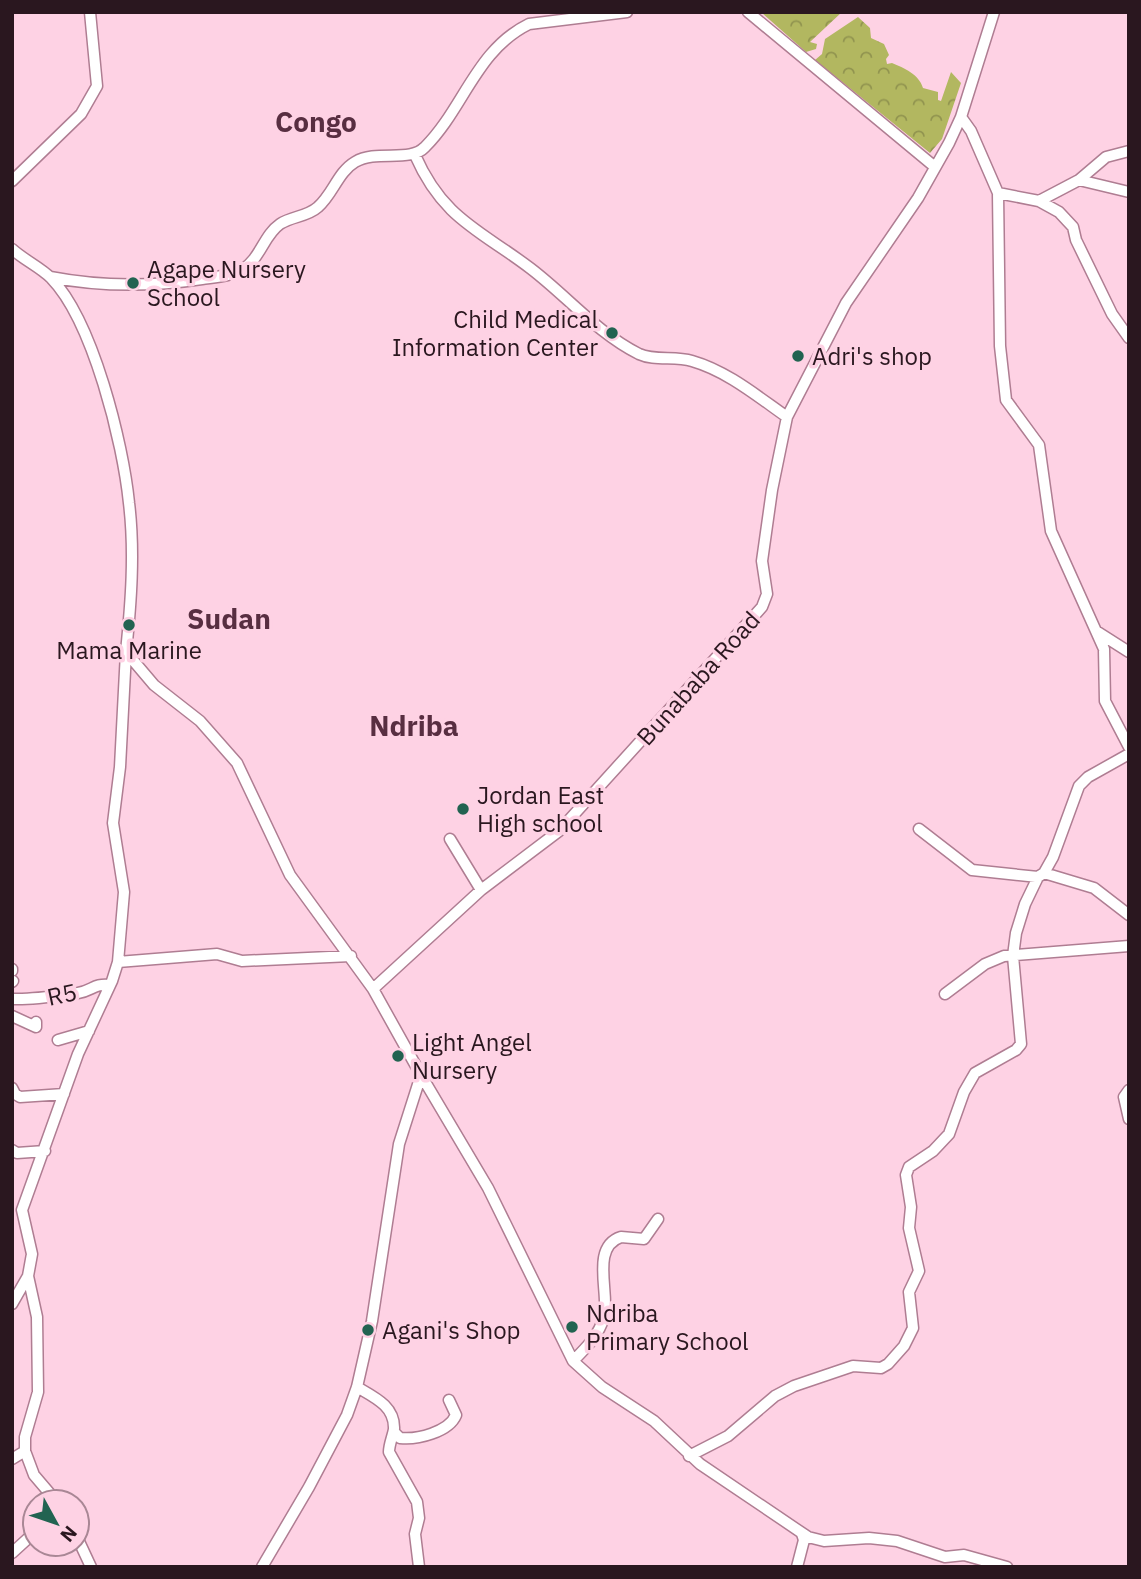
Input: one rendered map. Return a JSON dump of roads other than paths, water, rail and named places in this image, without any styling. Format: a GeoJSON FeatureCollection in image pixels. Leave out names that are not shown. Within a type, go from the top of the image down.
{"type":"FeatureCollection","features":[{"type":"Feature","properties":{"kind":"street"},"geometry":{"type":"LineString","coordinates":[[12,181],[81,114],[97,86],[90,12]]}},
{"type":"Feature","properties":{"kind":"street"},"geometry":{"type":"LineString","coordinates":[[50,277],[86,284],[141,286],[208,278],[243,270],[279,225],[305,216],[319,206],[355,162],[382,154],[415,155],[433,139],[488,55],[516,30],[529,24],[627,12]]}},
{"type":"Feature","properties":{"kind":"street"},"geometry":{"type":"LineString","coordinates":[[748,12],[935,167]]}},
{"type":"Feature","properties":{"kind":"street","name":"Bunababa Road"},"geometry":{"type":"LineString","coordinates":[[373,989],[481,890],[559,831],[762,607],[766,594],[762,561],[787,417],[846,303],[918,198],[961,117],[994,12]]}},
{"type":"Feature","properties":{"kind":"street"},"geometry":{"type":"LineString","coordinates":[[961,117],[971,131],[998,193],[1000,346],[1006,400],[1039,445],[1051,531],[1106,656],[1105,701],[1129,747]]}},
{"type":"Feature","properties":{"kind":"street"},"geometry":{"type":"LineString","coordinates":[[1039,201],[1079,180],[1106,157],[1129,151]]}},
{"type":"Feature","properties":{"kind":"street"},"geometry":{"type":"LineString","coordinates":[[415,155],[435,191],[466,226],[530,268],[581,314],[625,346],[643,356],[689,360],[713,368],[787,417]]}},
{"type":"Feature","properties":{"kind":"street"},"geometry":{"type":"LineString","coordinates":[[1079,180],[1129,192]]}},
{"type":"Feature","properties":{"kind":"street"},"geometry":{"type":"LineString","coordinates":[[998,193],[1039,201],[1059,212],[1073,227],[1076,240],[1112,314],[1129,338]]}},
{"type":"Feature","properties":{"kind":"street"},"geometry":{"type":"LineString","coordinates":[[12,249],[50,277],[66,299],[87,339],[124,469],[130,503],[132,585],[120,767],[113,823],[124,892],[118,962],[64,1094],[45,1151],[17,1211],[32,1254],[28,1276],[37,1317],[38,1392],[25,1437],[25,1451],[34,1475],[45,1488]]}},
{"type":"Feature","properties":{"kind":"street"},"geometry":{"type":"LineString","coordinates":[[1096,631],[1129,652]]}},
{"type":"Feature","properties":{"kind":"street"},"geometry":{"type":"LineString","coordinates":[[126,652],[154,685],[200,721],[230,754],[253,794],[290,875],[373,989],[488,1188],[573,1361],[603,1387],[654,1420],[689,1456],[802,1534],[824,1541],[869,1538],[897,1541],[945,1557],[964,1555],[1007,1567]]}},
{"type":"Feature","properties":{"kind":"street"},"geometry":{"type":"LineString","coordinates":[[689,1456],[728,1436],[784,1391],[853,1366],[881,1368],[904,1346],[913,1328],[909,1292],[919,1271],[909,1228],[911,1207],[906,1175],[909,1167],[933,1151],[949,1134],[964,1092],[975,1073],[1016,1050],[1021,1044],[1013,956],[1018,924],[1041,875],[1053,857],[1079,786],[1088,777],[1129,754]]}},
{"type":"Feature","properties":{"kind":"street"},"geometry":{"type":"LineString","coordinates":[[919,829],[972,870],[1041,875],[1094,888],[1129,915]]}},
{"type":"Feature","properties":{"kind":"street"},"geometry":{"type":"LineString","coordinates":[[450,839],[481,890]]}},
{"type":"Feature","properties":{"kind":"street"},"geometry":{"type":"LineString","coordinates":[[946,994],[985,964],[1013,956],[1129,946]]}},
{"type":"Feature","properties":{"kind":"street"},"geometry":{"type":"LineString","coordinates":[[118,962],[217,954],[242,961],[351,956]]}},
{"type":"Feature","properties":{"kind":"street","name":"R5"},"geometry":{"type":"LineString","coordinates":[[12,999],[36,1000],[42,996],[81,993],[94,985],[110,985]]}},
{"type":"Feature","properties":{"kind":"street"},"geometry":{"type":"LineString","coordinates":[[12,1016],[36,1027],[36,1022]]}},
{"type":"Feature","properties":{"kind":"street"},"geometry":{"type":"LineString","coordinates":[[58,1040],[89,1031]]}},
{"type":"Feature","properties":{"kind":"street"},"geometry":{"type":"LineString","coordinates":[[262,1567],[309,1487],[347,1415],[358,1387],[372,1321],[399,1144],[421,1075]]}},
{"type":"Feature","properties":{"kind":"street"},"geometry":{"type":"LineString","coordinates":[[12,1088],[20,1097],[64,1094]]}},
{"type":"Feature","properties":{"kind":"street"},"geometry":{"type":"LineString","coordinates":[[1129,1090],[1124,1097],[1129,1119]]}},
{"type":"Feature","properties":{"kind":"street"},"geometry":{"type":"LineString","coordinates":[[12,1150],[17,1153],[45,1151]]}},
{"type":"Feature","properties":{"kind":"street"},"geometry":{"type":"LineString","coordinates":[[573,1361],[592,1341],[603,1322],[607,1299],[603,1266],[608,1247],[621,1237],[644,1239],[658,1219]]}},
{"type":"Feature","properties":{"kind":"street"},"geometry":{"type":"LineString","coordinates":[[12,1304],[15,1292],[28,1276]]}},
{"type":"Feature","properties":{"kind":"street"},"geometry":{"type":"LineString","coordinates":[[15,1292],[31,1291]]}},
{"type":"Feature","properties":{"kind":"street"},"geometry":{"type":"LineString","coordinates":[[358,1387],[384,1404],[391,1413],[394,1432],[389,1452],[414,1495],[418,1508],[415,1534],[419,1567]]}},
{"type":"Feature","properties":{"kind":"street"},"geometry":{"type":"LineString","coordinates":[[394,1432],[400,1438],[410,1439],[443,1427],[456,1417],[449,1401]]}},
{"type":"Feature","properties":{"kind":"street"},"geometry":{"type":"LineString","coordinates":[[12,1459],[25,1451]]}},
{"type":"Feature","properties":{"kind":"street"},"geometry":{"type":"LineString","coordinates":[[797,1567],[804,1540],[802,1534]]}},
{"type":"Feature","properties":{"kind":"place","name":"Agape Nursery School"},"geometry":{"type":"Point","coordinates":[133,283]}},
{"type":"Feature","properties":{"kind":"place","name":"Child Medical Information Center"},"geometry":{"type":"Point","coordinates":[612,333]}},
{"type":"Feature","properties":{"kind":"place","name":"Adri's shop"},"geometry":{"type":"Point","coordinates":[798,356]}},
{"type":"Feature","properties":{"kind":"place","name":"Mama Marine"},"geometry":{"type":"Point","coordinates":[129,625]}},
{"type":"Feature","properties":{"kind":"place","name":"Jordan East High school"},"geometry":{"type":"Point","coordinates":[463,809]}},
{"type":"Feature","properties":{"kind":"place","name":"Light Angel Nursery"},"geometry":{"type":"Point","coordinates":[398,1056]}},
{"type":"Feature","properties":{"kind":"place","name":"Ndriba Primary School"},"geometry":{"type":"Point","coordinates":[572,1327]}},
{"type":"Feature","properties":{"kind":"place","name":"Agani's Shop"},"geometry":{"type":"Point","coordinates":[368,1330]}},
{"type":"Feature","properties":{"kind":"district","name":"Congo"},"geometry":{"type":"Point","coordinates":[316,121]}},
{"type":"Feature","properties":{"kind":"district","name":"Sudan"},"geometry":{"type":"Point","coordinates":[229,618]}},
{"type":"Feature","properties":{"kind":"district","name":"Ndriba"},"geometry":{"type":"Point","coordinates":[414,725]}}]}
